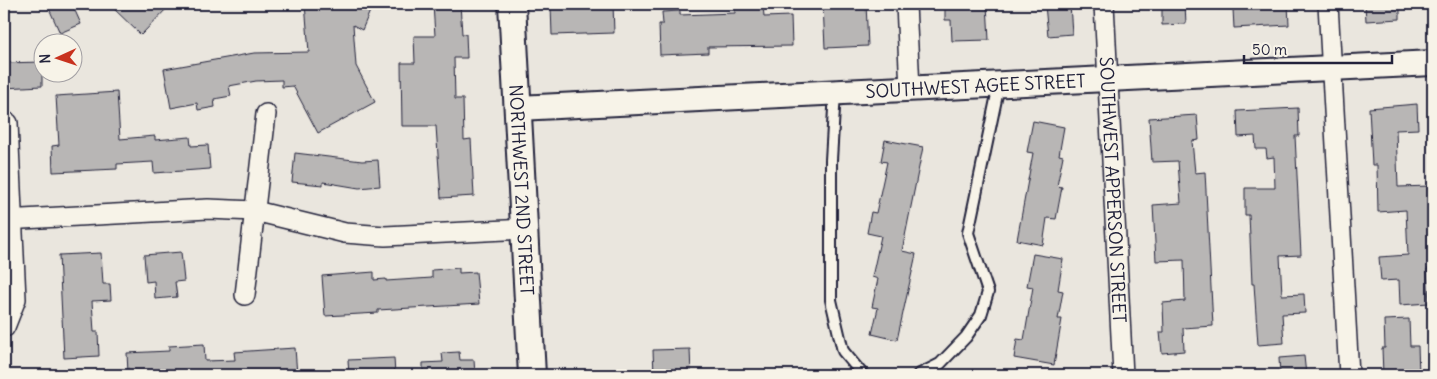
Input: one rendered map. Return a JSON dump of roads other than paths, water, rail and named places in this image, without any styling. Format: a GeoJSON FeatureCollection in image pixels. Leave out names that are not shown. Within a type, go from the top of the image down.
{"type":"FeatureCollection","features":[{"type":"Feature","properties":{"kind":"main road","name":"NORTHWEST 2ND STREET"},"geometry":{"type":"LineString","coordinates":[[512,4],[532,375]]}},
{"type":"Feature","properties":{"kind":"street"},"geometry":{"type":"LineString","coordinates":[[906,4],[910,89]]}},
{"type":"Feature","properties":{"kind":"street","name":"SOUTHWEST APPERSON STREET"},"geometry":{"type":"LineString","coordinates":[[1104,4],[1123,375]]}},
{"type":"Feature","properties":{"kind":"street"},"geometry":{"type":"LineString","coordinates":[[1328,4],[1348,375]]}},
{"type":"Feature","properties":{"kind":"street","name":"SOUTHWEST AGEE STREET"},"geometry":{"type":"LineString","coordinates":[[518,108],[1433,62]]}},
{"type":"Feature","properties":{"kind":"street"},"geometry":{"type":"LineString","coordinates":[[245,295],[266,114]]}},
{"type":"Feature","properties":{"kind":"street"},"geometry":{"type":"LineString","coordinates":[[5,327],[16,299],[8,220],[8,123]]}},
{"type":"Feature","properties":{"kind":"street"},"geometry":{"type":"LineString","coordinates":[[8,220],[208,209],[255,211],[345,233],[385,236],[524,228]]}},
{"type":"Feature","properties":{"kind":"lane"},"geometry":{"type":"LineString","coordinates":[[918,375],[940,364],[966,337],[981,315],[988,292],[968,233],[999,84]]}},
{"type":"Feature","properties":{"kind":"lane"},"geometry":{"type":"LineString","coordinates":[[835,92],[831,160],[831,300],[843,351],[863,375]]}}]}
